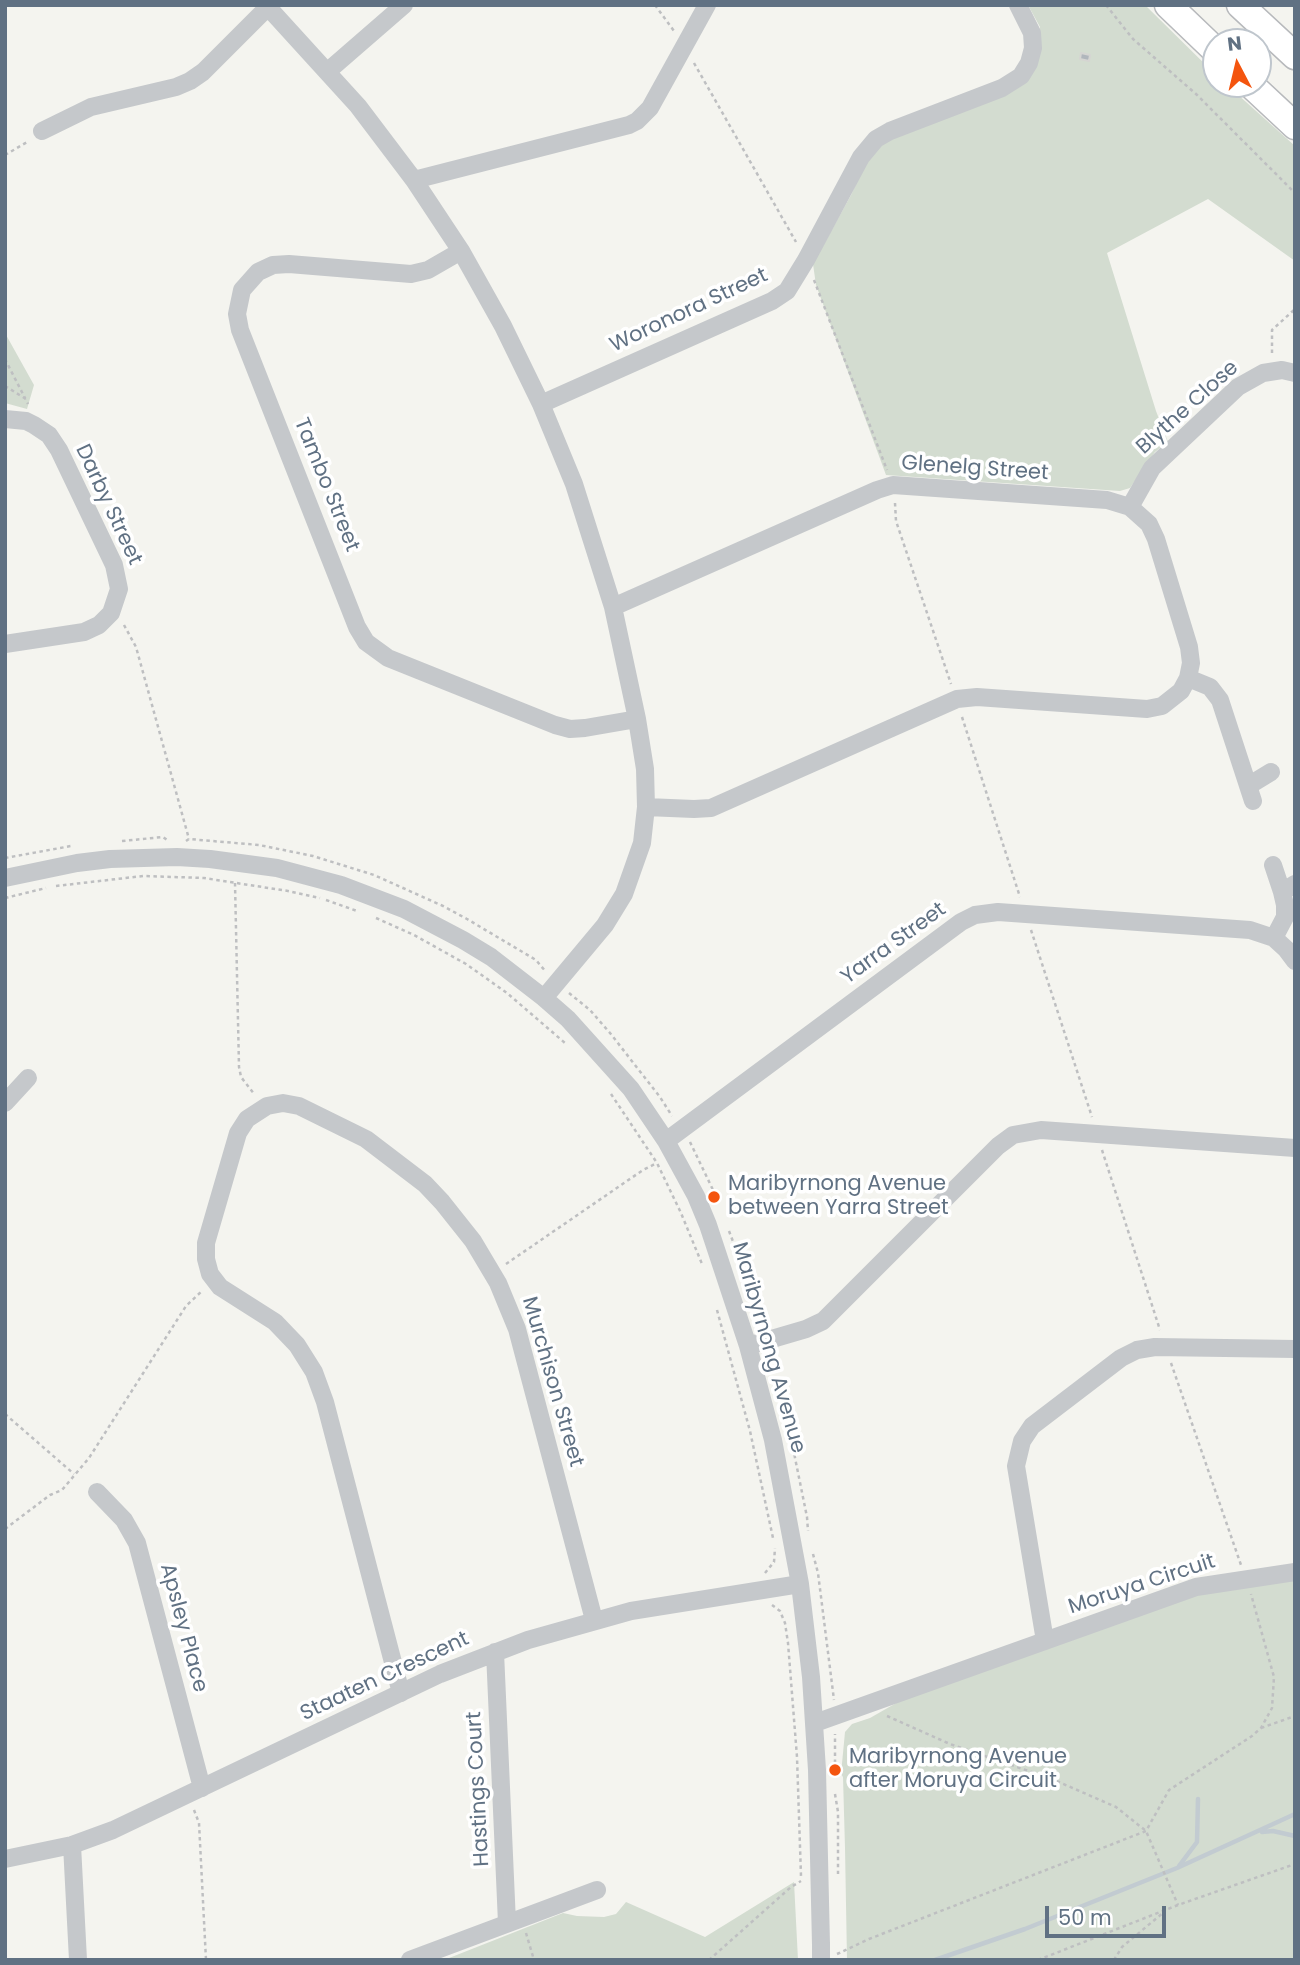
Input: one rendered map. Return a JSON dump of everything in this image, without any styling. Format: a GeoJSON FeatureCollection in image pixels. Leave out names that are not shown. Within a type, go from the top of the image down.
{"type":"FeatureCollection","features":[{"type":"Feature","properties":{"kind":"highway"},"geometry":{"type":"LineString","coordinates":[[1168,5],[1202,38]]}},
{"type":"Feature","properties":{"kind":"highway"},"geometry":{"type":"LineString","coordinates":[[1240,5],[1295,56]]}},
{"type":"Feature","properties":{"kind":"highway"},"geometry":{"type":"LineString","coordinates":[[1266,98],[1295,126]]}},
{"type":"Feature","properties":{"kind":"street"},"geometry":{"type":"LineString","coordinates":[[328,71],[404,5]]}},
{"type":"Feature","properties":{"kind":"street"},"geometry":{"type":"LineString","coordinates":[[414,180],[637,121],[650,108],[706,5]]}},
{"type":"Feature","properties":{"kind":"street","name":"Woronora Street"},"geometry":{"type":"LineString","coordinates":[[541,404],[772,301],[793,284],[861,157],[876,139],[890,131],[1002,88],[1021,75],[1029,63],[1033,48],[1032,33],[1018,5]]}},
{"type":"Feature","properties":{"kind":"street"},"geometry":{"type":"LineString","coordinates":[[42,131],[91,107],[176,87],[190,81],[203,72],[267,6],[358,106],[414,180],[461,251],[503,326],[541,404],[578,494],[613,607],[645,769],[646,807],[639,852],[624,894],[605,925],[554,976],[544,998]]}},
{"type":"Feature","properties":{"kind":"street","name":"Tambo Street"},"geometry":{"type":"LineString","coordinates":[[461,251],[428,270],[411,274],[272,265],[258,272],[242,290],[237,314],[240,330],[357,627],[366,642],[388,658],[555,725],[570,729],[585,728],[637,719]]}},
{"type":"Feature","properties":{"kind":"street","name":"Blythe Close"},"geometry":{"type":"LineString","coordinates":[[1130,507],[1152,468],[1245,381],[1273,371],[1295,373]]}},
{"type":"Feature","properties":{"kind":"street"},"geometry":{"type":"LineString","coordinates":[[5,419],[26,421]]}},
{"type":"Feature","properties":{"kind":"street","name":"Darby Street"},"geometry":{"type":"LineString","coordinates":[[26,421],[49,435],[60,450],[114,565],[119,589],[111,613]]}},
{"type":"Feature","properties":{"kind":"street","name":"Glenelg Street"},"geometry":{"type":"LineString","coordinates":[[613,607],[877,489],[892,485],[1107,500],[1130,507]]}},
{"type":"Feature","properties":{"kind":"street"},"geometry":{"type":"LineString","coordinates":[[646,807],[694,810],[719,805],[957,699],[976,697],[1147,709],[1169,702],[1181,691],[1188,678],[1191,663],[1189,648],[1156,539],[1143,517],[1130,507]]}},
{"type":"Feature","properties":{"kind":"street"},"geometry":{"type":"LineString","coordinates":[[5,644],[84,632],[99,625],[111,613]]}},
{"type":"Feature","properties":{"kind":"street"},"geometry":{"type":"LineString","coordinates":[[1188,678],[1210,687],[1220,700],[1250,794],[1271,772]]}},
{"type":"Feature","properties":{"kind":"street","name":"Maribyrnong Avenue"},"geometry":{"type":"LineString","coordinates":[[5,878],[77,863],[144,858],[211,859],[277,868],[341,885],[404,909],[491,957],[544,998],[590,1041],[611,1065],[666,1141],[708,1225],[748,1346],[778,1464],[800,1584],[815,1723],[825,1953]]}},
{"type":"Feature","properties":{"kind":"street"},"geometry":{"type":"LineString","coordinates":[[1273,865],[1288,888],[1285,917],[1274,939],[1286,948],[1295,961]]}},
{"type":"Feature","properties":{"kind":"street","name":"Yarra Street"},"geometry":{"type":"LineString","coordinates":[[666,1141],[967,918],[990,912],[1026,914],[1250,930],[1274,939]]}},
{"type":"Feature","properties":{"kind":"street"},"geometry":{"type":"LineString","coordinates":[[5,1103],[28,1078]]}},
{"type":"Feature","properties":{"kind":"street","name":"Murchison Street"},"geometry":{"type":"LineString","coordinates":[[401,1692],[325,1402],[314,1372],[286,1333],[262,1312],[220,1287],[207,1267],[206,1243],[242,1126],[260,1109],[275,1104],[291,1104],[322,1115],[366,1139],[406,1168],[442,1202],[473,1241],[508,1306],[524,1353],[594,1620]]}},
{"type":"Feature","properties":{"kind":"street"},"geometry":{"type":"LineString","coordinates":[[748,1346],[814,1326],[830,1315],[1013,1135],[1031,1130],[1295,1148]]}},
{"type":"Feature","properties":{"kind":"street","name":"Moruya Circuit"},"geometry":{"type":"LineString","coordinates":[[1045,1641],[1017,1474],[1017,1457],[1022,1441],[1038,1421],[1121,1358],[1137,1350],[1165,1347],[1295,1349]]}},
{"type":"Feature","properties":{"kind":"street","name":"Apsley Place"},"geometry":{"type":"LineString","coordinates":[[97,1492],[124,1520],[136,1543],[195,1791]]}},
{"type":"Feature","properties":{"kind":"street","name":"Moruya Circuit"},"geometry":{"type":"LineString","coordinates":[[815,1723],[1196,1587],[1295,1572]]}},
{"type":"Feature","properties":{"kind":"street","name":"Staaten Crescent"},"geometry":{"type":"LineString","coordinates":[[5,1860],[72,1845],[113,1830],[401,1692],[495,1652],[594,1620],[668,1604],[800,1584]]}},
{"type":"Feature","properties":{"kind":"street","name":"Hastings Court"},"geometry":{"type":"LineString","coordinates":[[495,1652],[515,1920]]}},
{"type":"Feature","properties":{"kind":"street"},"geometry":{"type":"LineString","coordinates":[[72,1845],[78,1960]]}},
{"type":"Feature","properties":{"kind":"street"},"geometry":{"type":"LineString","coordinates":[[410,1960],[597,1890]]}},
{"type":"Feature","properties":{"kind":"path"},"geometry":{"type":"LineString","coordinates":[[655,5],[685,46],[806,260],[892,485],[897,521],[957,699],[1165,1347],[1246,1578],[1274,1677],[1272,1708],[1261,1728],[1168,1790],[1146,1831],[869,1939],[825,1953]]}},
{"type":"Feature","properties":{"kind":"path"},"geometry":{"type":"LineString","coordinates":[[1106,5],[1133,39],[1196,94],[1295,193]]}},
{"type":"Feature","properties":{"kind":"path"},"geometry":{"type":"LineString","coordinates":[[5,155],[42,131]]}},
{"type":"Feature","properties":{"kind":"path"},"geometry":{"type":"LineString","coordinates":[[1273,371],[1272,330],[1295,309]]}},
{"type":"Feature","properties":{"kind":"path"},"geometry":{"type":"LineString","coordinates":[[5,359],[26,399],[29,408],[26,421]]}},
{"type":"Feature","properties":{"kind":"path"},"geometry":{"type":"LineString","coordinates":[[5,386],[26,399]]}},
{"type":"Feature","properties":{"kind":"path"},"geometry":{"type":"LineString","coordinates":[[111,613],[125,625],[136,647],[188,839]]}},
{"type":"Feature","properties":{"kind":"path"},"geometry":{"type":"LineString","coordinates":[[117,842],[163,837],[173,843]]}},
{"type":"Feature","properties":{"kind":"path"},"geometry":{"type":"LineString","coordinates":[[182,843],[188,839],[259,845],[342,864],[374,875],[443,906],[536,960],[542,970],[554,976],[590,1010],[660,1097],[693,1148],[715,1194]]}},
{"type":"Feature","properties":{"kind":"path"},"geometry":{"type":"LineString","coordinates":[[5,859],[73,845]]}},
{"type":"Feature","properties":{"kind":"path"},"geometry":{"type":"LineString","coordinates":[[5,898],[53,886],[143,876],[204,878],[288,891],[360,912]]}},
{"type":"Feature","properties":{"kind":"path"},"geometry":{"type":"LineString","coordinates":[[235,883],[239,1068],[241,1077],[258,1099]]}},
{"type":"Feature","properties":{"kind":"path"},"geometry":{"type":"LineString","coordinates":[[372,916],[414,935],[466,964],[508,993],[569,1046]]}},
{"type":"Feature","properties":{"kind":"path"},"geometry":{"type":"LineString","coordinates":[[542,970],[554,976]]}},
{"type":"Feature","properties":{"kind":"path"},"geometry":{"type":"LineString","coordinates":[[608,1090],[657,1163],[702,1264]]}},
{"type":"Feature","properties":{"kind":"path"},"geometry":{"type":"LineString","coordinates":[[492,1273],[643,1170],[693,1148]]}},
{"type":"Feature","properties":{"kind":"path"},"geometry":{"type":"LineString","coordinates":[[728,1227],[768,1340]]}},
{"type":"Feature","properties":{"kind":"path"},"geometry":{"type":"LineString","coordinates":[[5,1529],[50,1495],[62,1490],[89,1458],[186,1306],[207,1286]]}},
{"type":"Feature","properties":{"kind":"path"},"geometry":{"type":"LineString","coordinates":[[714,1301],[750,1431],[775,1549],[774,1562],[764,1575],[768,1602],[780,1611],[788,1643],[803,1892]]}},
{"type":"Feature","properties":{"kind":"path"},"geometry":{"type":"LineString","coordinates":[[775,1380],[789,1431]]}},
{"type":"Feature","properties":{"kind":"path"},"geometry":{"type":"LineString","coordinates":[[5,1414],[74,1474]]}},
{"type":"Feature","properties":{"kind":"path"},"geometry":{"type":"LineString","coordinates":[[792,1444],[807,1517],[808,1535]]}},
{"type":"Feature","properties":{"kind":"path"},"geometry":{"type":"LineString","coordinates":[[811,1548],[821,1595],[834,1716],[834,1777]]}},
{"type":"Feature","properties":{"kind":"path"},"geometry":{"type":"LineString","coordinates":[[886,1715],[950,1744],[1052,1779],[1116,1807],[1146,1831],[1178,1905]]}},
{"type":"Feature","properties":{"kind":"path"},"geometry":{"type":"LineString","coordinates":[[1261,1728],[1295,1716]]}},
{"type":"Feature","properties":{"kind":"path"},"geometry":{"type":"LineString","coordinates":[[834,1784],[838,1812],[837,1885]]}},
{"type":"Feature","properties":{"kind":"path"},"geometry":{"type":"LineString","coordinates":[[195,1791],[206,1960]]}},
{"type":"Feature","properties":{"kind":"path"},"geometry":{"type":"LineString","coordinates":[[1038,1960],[1167,1909],[1295,1864]]}},
{"type":"Feature","properties":{"kind":"path"},"geometry":{"type":"LineString","coordinates":[[709,1960],[801,1881]]}},
{"type":"Feature","properties":{"kind":"path"},"geometry":{"type":"LineString","coordinates":[[1114,1960],[1122,1947],[1167,1909]]}},
{"type":"Feature","properties":{"kind":"path"},"geometry":{"type":"LineString","coordinates":[[515,1920],[534,1960]]}},
{"type":"Feature","properties":{"kind":"shaded area"},"geometry":{"type":"Polygon","coordinates":[[[1028,5],[1145,5],[1202,61],[1202,98],[1242,98],[1295,146],[1295,261],[1208,199],[1107,253],[1168,442],[1155,452],[1130,488],[1120,491],[886,475],[816,285],[813,264],[867,161],[881,142],[1012,90],[1039,52],[1040,27],[1028,5]]]}},
{"type":"Feature","properties":{"kind":"shaded area"},"geometry":{"type":"Polygon","coordinates":[[[5,333],[34,385],[27,409],[5,403],[5,333]]]}},
{"type":"Feature","properties":{"kind":"shaded area"},"geometry":{"type":"Polygon","coordinates":[[[1295,1579],[1295,1960],[847,1960],[841,1774],[845,1732],[852,1724],[870,1718],[898,1702],[1194,1594],[1295,1579]]]}},
{"type":"Feature","properties":{"kind":"shaded area"},"geometry":{"type":"Polygon","coordinates":[[[794,1882],[798,1960],[444,1960],[563,1913],[604,1917],[616,1914],[626,1902],[705,1937],[794,1882]]]}},
{"type":"Feature","properties":{"kind":"building"},"geometry":{"type":"Polygon","coordinates":[[[1081,53],[1090,55],[1089,61],[1080,59],[1081,53]]]}},
{"type":"Feature","properties":{"kind":"waterway"},"geometry":{"type":"LineString","coordinates":[[1179,1866],[1197,1842],[1198,1799]]}},
{"type":"Feature","properties":{"kind":"waterway"},"geometry":{"type":"LineString","coordinates":[[935,1960],[1025,1929],[1177,1868],[1295,1814]]}},
{"type":"Feature","properties":{"kind":"waterway"},"geometry":{"type":"LineString","coordinates":[[1262,1832],[1273,1831],[1295,1836]]}},
{"type":"Feature","properties":{"kind":"place","name":"Maribyrnong Avenue between Yarra Street"},"geometry":{"type":"Point","coordinates":[714,1197]}},
{"type":"Feature","properties":{"kind":"place","name":"Maribyrnong Avenue after Moruya Circuit"},"geometry":{"type":"Point","coordinates":[835,1770]}}]}
